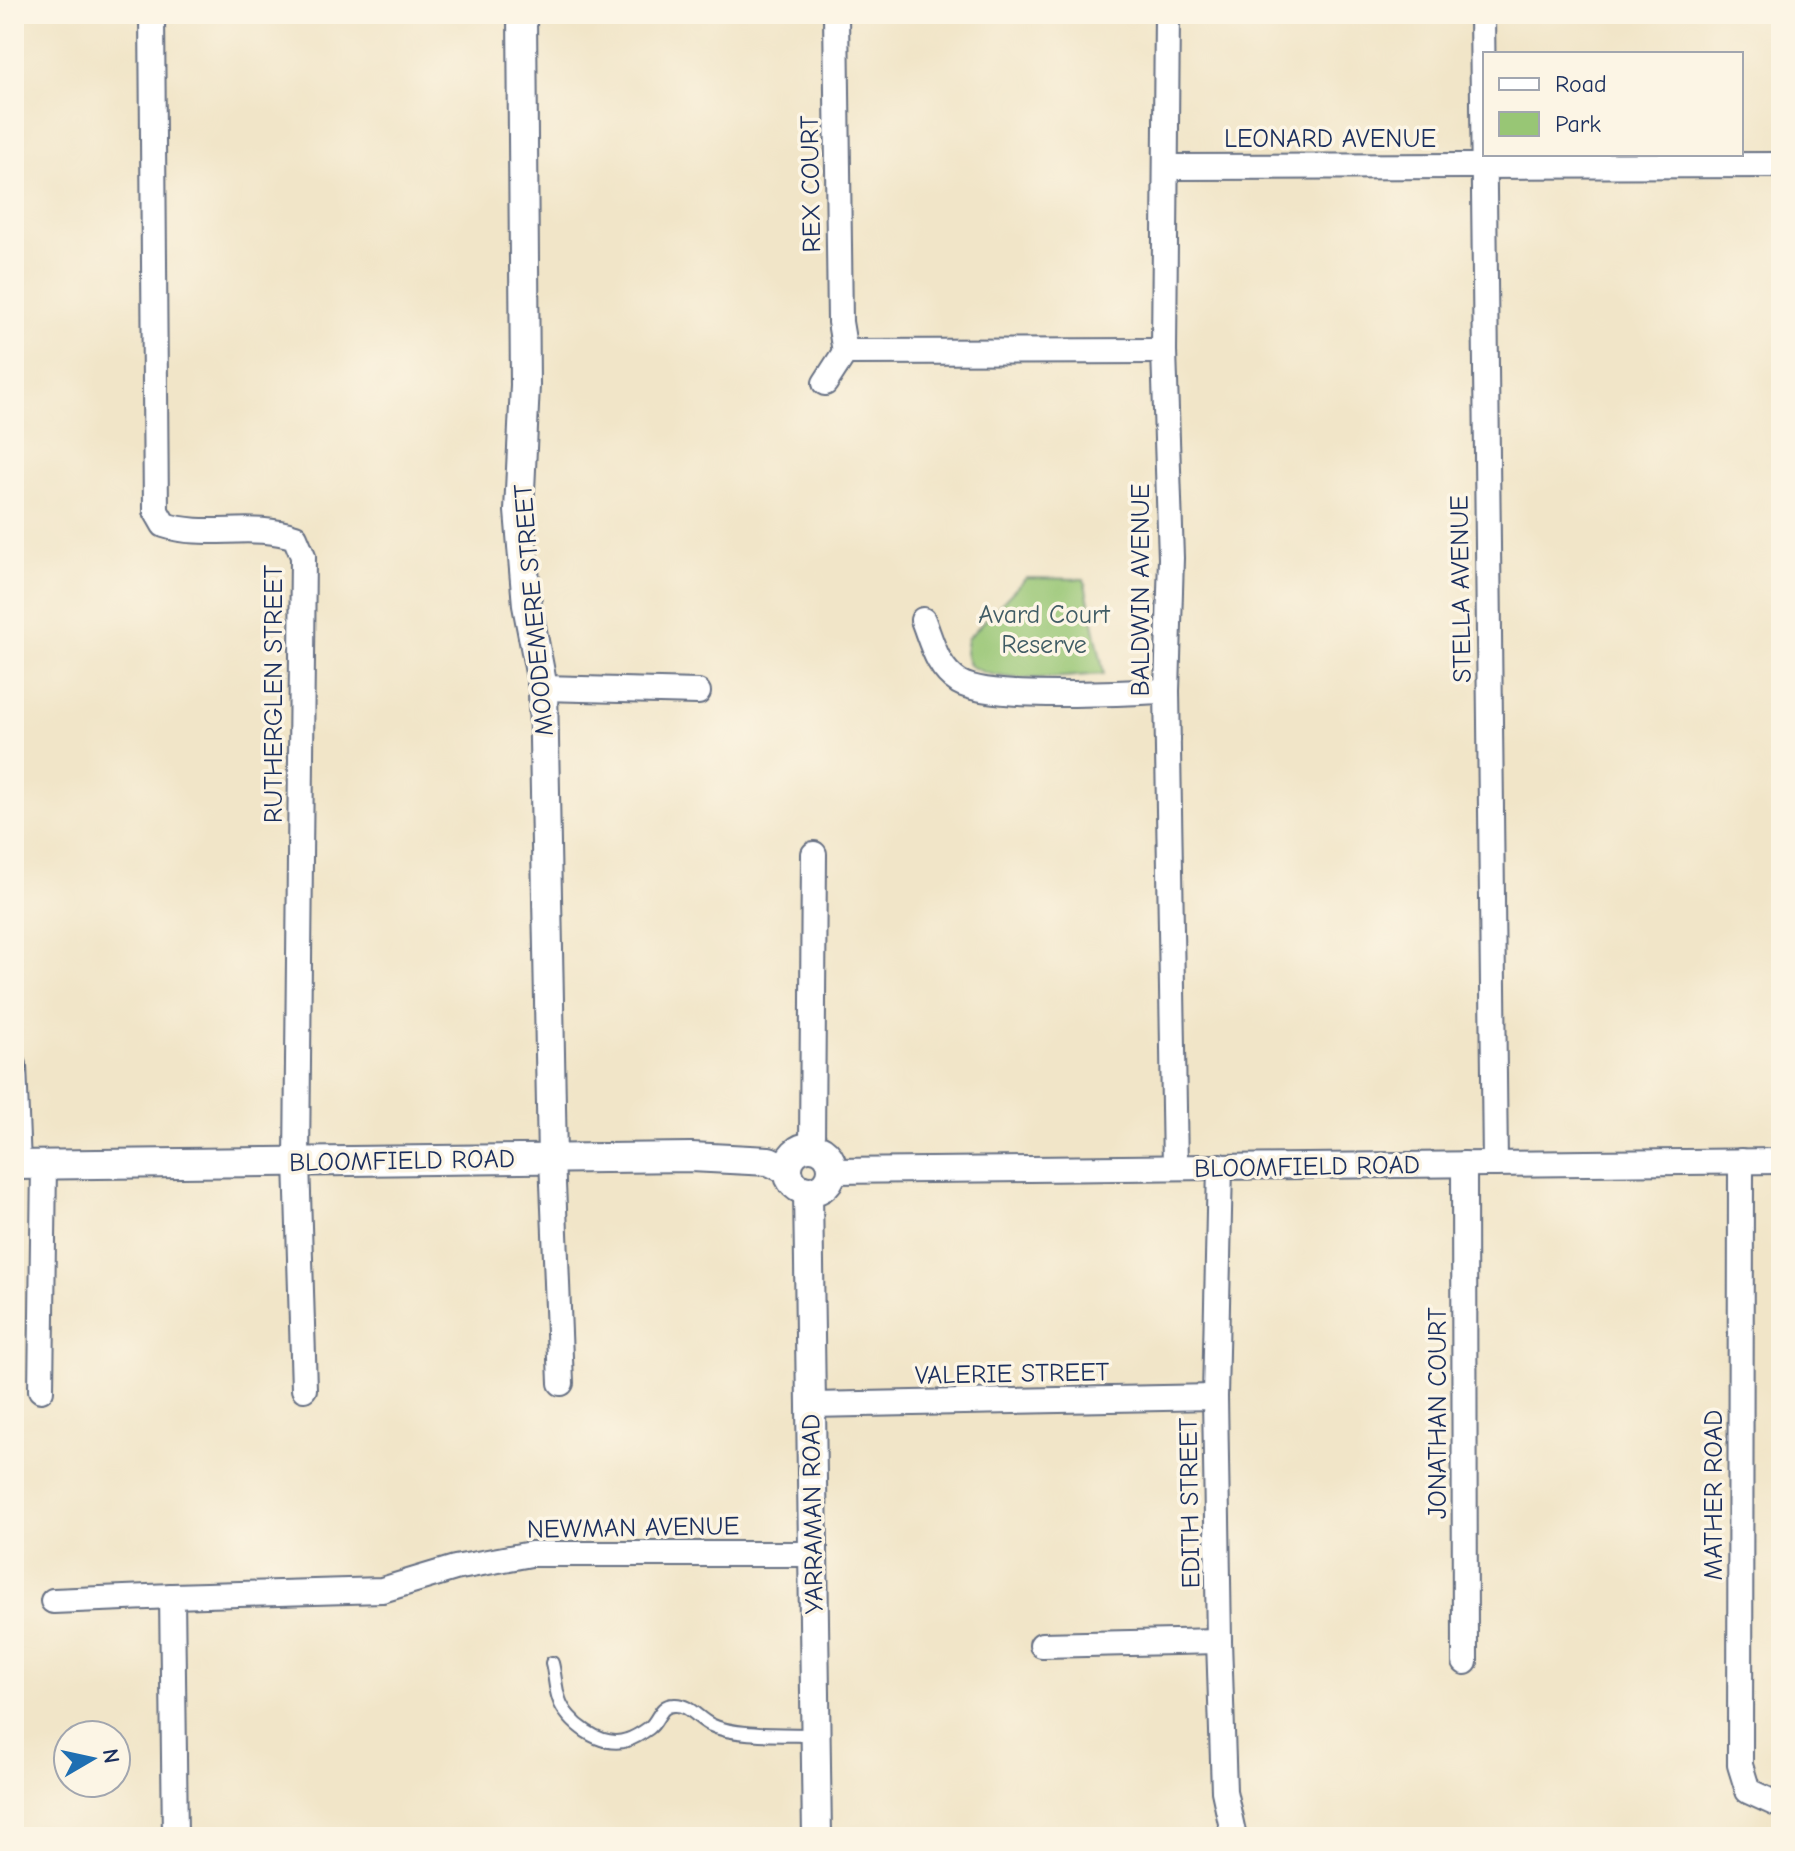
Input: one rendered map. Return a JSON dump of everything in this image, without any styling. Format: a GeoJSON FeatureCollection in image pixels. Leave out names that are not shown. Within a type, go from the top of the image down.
{"type":"FeatureCollection","features":[{"type":"Feature","properties":{"kind":"street","name":"RUTHERGLEN STREET"},"geometry":{"type":"LineString","coordinates":[[152,14],[156,511],[164,525],[181,531],[276,531],[295,537],[303,556],[297,1161]]}},
{"type":"Feature","properties":{"kind":"street","name":"MOODEMERE STREET"},"geometry":{"type":"LineString","coordinates":[[522,14],[525,385],[519,511],[527,605],[543,688],[552,1158]]}},
{"type":"Feature","properties":{"kind":"street","name":"REX COURT"},"geometry":{"type":"LineString","coordinates":[[836,14],[840,322],[845,352]]}},
{"type":"Feature","properties":{"kind":"street","name":"BALDWIN AVENUE"},"geometry":{"type":"LineString","coordinates":[[1167,14],[1164,351],[1171,558],[1167,691],[1175,1167]]}},
{"type":"Feature","properties":{"kind":"street","name":"STELLA AVENUE"},"geometry":{"type":"LineString","coordinates":[[1482,14],[1495,1164]]}},
{"type":"Feature","properties":{"kind":"street","name":"LEONARD AVENUE"},"geometry":{"type":"LineString","coordinates":[[1167,167],[1781,165]]}},
{"type":"Feature","properties":{"kind":"street"},"geometry":{"type":"LineString","coordinates":[[825,383],[845,352],[1164,351]]}},
{"type":"Feature","properties":{"kind":"street"},"geometry":{"type":"LineString","coordinates":[[923,620],[940,665],[960,682],[990,693],[1167,691]]}},
{"type":"Feature","properties":{"kind":"street"},"geometry":{"type":"LineString","coordinates":[[543,688],[698,692]]}},
{"type":"Feature","properties":{"kind":"street"},"geometry":{"type":"LineString","coordinates":[[812,1147],[814,854]]}},
{"type":"Feature","properties":{"kind":"street"},"geometry":{"type":"LineString","coordinates":[[14,1065],[25,1165],[41,1390]]}},
{"type":"Feature","properties":{"kind":"street"},"geometry":{"type":"LineString","coordinates":[[804,1147],[812,1147],[819,1148],[829,1157],[832,1171],[831,1178],[822,1188],[808,1191],[792,1182],[788,1170],[792,1156],[804,1147]]}},
{"type":"Feature","properties":{"kind":"street","name":"BLOOMFIELD ROAD"},"geometry":{"type":"LineString","coordinates":[[25,1165],[691,1157],[769,1161],[788,1170]]}},
{"type":"Feature","properties":{"kind":"street"},"geometry":{"type":"LineString","coordinates":[[552,1158],[561,1383]]}},
{"type":"Feature","properties":{"kind":"street"},"geometry":{"type":"LineString","coordinates":[[297,1161],[304,1389]]}},
{"type":"Feature","properties":{"kind":"street","name":"MATHER ROAD"},"geometry":{"type":"LineString","coordinates":[[1741,1161],[1740,1765],[1748,1791],[1781,1806]]}},
{"type":"Feature","properties":{"kind":"street","name":"BLOOMFIELD ROAD"},"geometry":{"type":"LineString","coordinates":[[832,1171],[1781,1161]]}},
{"type":"Feature","properties":{"kind":"street","name":"JONATHAN COURT"},"geometry":{"type":"LineString","coordinates":[[1464,1164],[1465,1662]]}},
{"type":"Feature","properties":{"kind":"street","name":"EDITH STREET"},"geometry":{"type":"LineString","coordinates":[[1220,1166],[1215,1397],[1219,1641],[1224,1791],[1234,1837]]}},
{"type":"Feature","properties":{"kind":"street","name":"YARRAMAN ROAD"},"geometry":{"type":"LineString","coordinates":[[808,1191],[817,1837]]}},
{"type":"Feature","properties":{"kind":"street","name":"VALERIE STREET"},"geometry":{"type":"LineString","coordinates":[[811,1405],[1215,1397]]}},
{"type":"Feature","properties":{"kind":"street","name":"NEWMAN AVENUE"},"geometry":{"type":"LineString","coordinates":[[53,1601],[382,1590],[455,1568],[531,1554],[812,1554]]}},
{"type":"Feature","properties":{"kind":"street"},"geometry":{"type":"LineString","coordinates":[[172,1596],[175,1837]]}},
{"type":"Feature","properties":{"kind":"street"},"geometry":{"type":"LineString","coordinates":[[1042,1645],[1219,1641]]}},
{"type":"Feature","properties":{"kind":"lane"},"geometry":{"type":"LineString","coordinates":[[552,1663],[559,1700],[566,1714],[578,1728],[618,1742],[654,1724],[659,1713],[669,1705],[678,1704],[711,1725],[750,1733],[815,1735]]}},
{"type":"Feature","properties":{"kind":"green space","name":"Avard Court Reserve"},"geometry":{"type":"Polygon","coordinates":[[[1026,578],[1084,579],[1104,674],[1016,678],[983,672],[969,665],[965,653],[967,639],[1026,578]]]}}]}
